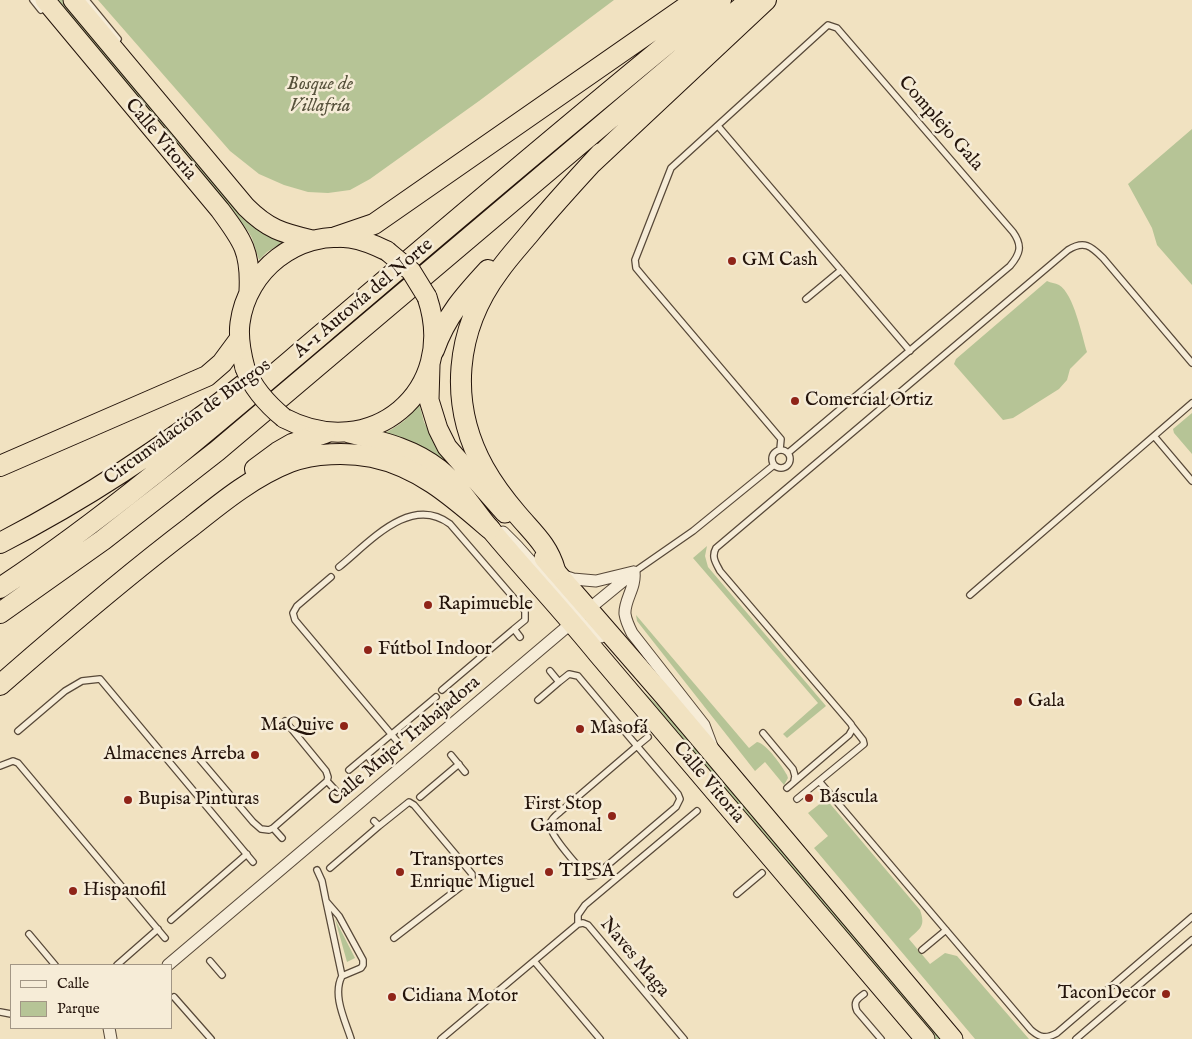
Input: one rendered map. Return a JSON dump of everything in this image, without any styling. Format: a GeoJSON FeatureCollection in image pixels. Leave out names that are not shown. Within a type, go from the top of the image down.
{"type":"FeatureCollection","features":[{"type":"Feature","properties":{"kind":"highway","name":"Calle Vitoria"},"geometry":{"type":"LineString","coordinates":[[73,0],[230,189],[257,217],[282,233],[312,240],[336,237],[359,240],[387,251],[411,271],[427,297],[434,322],[429,400],[438,429],[447,447],[590,609],[953,1039]]}},
{"type":"Feature","properties":{"kind":"highway"},"geometry":{"type":"LineString","coordinates":[[336,237],[374,224],[696,0]]}},
{"type":"Feature","properties":{"kind":"highway","name":"A-1 Autovía del Norte"},"geometry":{"type":"LineString","coordinates":[[0,588],[82,531],[190,446],[721,0]]}},
{"type":"Feature","properties":{"kind":"highway","name":"A-1 Autovía del Norte"},"geometry":{"type":"LineString","coordinates":[[0,613],[103,540],[217,451],[750,0]]}},
{"type":"Feature","properties":{"kind":"highway"},"geometry":{"type":"LineString","coordinates":[[312,240],[278,256],[261,274],[244,303],[239,340],[245,368],[253,385],[262,397],[284,418],[304,427],[325,433],[349,433],[382,422],[396,414],[410,400],[421,386],[441,330],[460,301],[601,153],[766,0]]}},
{"type":"Feature","properties":{"kind":"highway","name":"Calle Vitoria"},"geometry":{"type":"LineString","coordinates":[[45,7],[204,192],[239,236],[244,246],[250,270],[250,291]]}},
{"type":"Feature","properties":{"kind":"highway"},"geometry":{"type":"LineString","coordinates":[[557,572],[546,546],[494,485],[471,442],[462,406],[462,358],[465,340],[478,305],[498,271],[563,194],[601,153]]}},
{"type":"Feature","properties":{"kind":"highway","name":"Circunvalación de Burgos"},"geometry":{"type":"LineString","coordinates":[[0,543],[49,517],[118,476],[212,408],[270,363],[370,293]]}},
{"type":"Feature","properties":{"kind":"highway"},"geometry":{"type":"LineString","coordinates":[[0,466],[207,376],[222,363],[239,340]]}},
{"type":"Feature","properties":{"kind":"highway"},"geometry":{"type":"LineString","coordinates":[[0,684],[158,551],[213,501],[266,460],[292,444],[325,433]]}},
{"type":"Feature","properties":{"kind":"highway","name":"Calle Vitoria"},"geometry":{"type":"LineString","coordinates":[[349,433],[402,448],[439,469],[472,504],[490,529],[925,1039]]}},
{"type":"Feature","properties":{"kind":"highway"},"geometry":{"type":"LineString","coordinates":[[158,551],[220,504],[270,471],[292,462],[328,455],[372,457],[393,463],[419,474],[437,485],[490,529]]}},
{"type":"Feature","properties":{"kind":"street","name":"Calle Vitoria"},"geometry":{"type":"LineString","coordinates":[[490,529],[503,532],[574,608],[580,610],[590,609]]}},
{"type":"Feature","properties":{"kind":"street"},"geometry":{"type":"LineString","coordinates":[[557,572],[573,579],[596,581],[634,572],[635,581],[625,612],[632,633],[704,726],[711,740],[716,758]]}},
{"type":"Feature","properties":{"kind":"street","name":"Calle Mujer Trabajadora"},"geometry":{"type":"LineString","coordinates":[[169,964],[634,572]]}},
{"type":"Feature","properties":{"kind":"street"},"geometry":{"type":"LineString","coordinates":[[572,623],[586,624],[592,627],[644,685],[664,696]]}},
{"type":"Feature","properties":{"kind":"lane"},"geometry":{"type":"LineString","coordinates":[[33,0],[45,7]]}},
{"type":"Feature","properties":{"kind":"lane"},"geometry":{"type":"LineString","coordinates":[[86,0],[125,48]]}},
{"type":"Feature","properties":{"kind":"lane","name":"Complejo Gala"},"geometry":{"type":"LineString","coordinates":[[780,449],[781,439],[636,268],[635,260],[671,168],[828,25],[834,26],[842,33],[1013,232],[1019,242],[1020,249],[1018,258],[1010,266],[788,453]]}},
{"type":"Feature","properties":{"kind":"lane"},"geometry":{"type":"LineString","coordinates":[[175,111],[183,132]]}},
{"type":"Feature","properties":{"kind":"lane"},"geometry":{"type":"LineString","coordinates":[[718,126],[910,350]]}},
{"type":"Feature","properties":{"kind":"lane"},"geometry":{"type":"LineString","coordinates":[[170,160],[204,192]]}},
{"type":"Feature","properties":{"kind":"lane"},"geometry":{"type":"LineString","coordinates":[[797,799],[864,744],[863,740],[720,571],[713,554],[716,548],[1075,246],[1084,245],[1093,248],[1103,258],[1192,363]]}},
{"type":"Feature","properties":{"kind":"lane"},"geometry":{"type":"LineString","coordinates":[[806,299],[841,270]]}},
{"type":"Feature","properties":{"kind":"lane"},"geometry":{"type":"LineString","coordinates":[[970,595],[1192,403]]}},
{"type":"Feature","properties":{"kind":"lane"},"geometry":{"type":"LineString","coordinates":[[1154,436],[1192,481]]}},
{"type":"Feature","properties":{"kind":"lane"},"geometry":{"type":"LineString","coordinates":[[780,449],[788,453],[790,462],[786,466],[780,468],[774,465],[772,460],[773,454],[780,449]]}},
{"type":"Feature","properties":{"kind":"lane"},"geometry":{"type":"LineString","coordinates":[[634,572],[694,531],[774,465]]}},
{"type":"Feature","properties":{"kind":"lane"},"geometry":{"type":"LineString","coordinates":[[340,567],[400,519],[419,514],[441,517],[450,524],[525,611],[525,620],[442,690]]}},
{"type":"Feature","properties":{"kind":"lane"},"geometry":{"type":"LineString","coordinates":[[331,577],[297,606],[293,613],[295,620],[397,740]]}},
{"type":"Feature","properties":{"kind":"lane"},"geometry":{"type":"LineString","coordinates":[[514,630],[520,637]]}},
{"type":"Feature","properties":{"kind":"lane"},"geometry":{"type":"LineString","coordinates":[[550,671],[559,682]]}},
{"type":"Feature","properties":{"kind":"lane"},"geometry":{"type":"LineString","coordinates":[[538,700],[570,674],[578,676],[637,746],[678,794],[680,799],[676,807],[596,875],[589,876],[552,834],[550,824],[560,812],[637,746],[648,737]]}},
{"type":"Feature","properties":{"kind":"lane"},"geometry":{"type":"LineString","coordinates":[[18,731],[65,692],[82,681],[100,680],[253,862]]}},
{"type":"Feature","properties":{"kind":"lane"},"geometry":{"type":"LineString","coordinates":[[349,770],[436,697]]}},
{"type":"Feature","properties":{"kind":"lane"},"geometry":{"type":"LineString","coordinates":[[285,721],[326,771],[327,781],[337,792]]}},
{"type":"Feature","properties":{"kind":"lane"},"geometry":{"type":"LineString","coordinates":[[787,788],[849,735],[852,728],[851,724]]}},
{"type":"Feature","properties":{"kind":"lane"},"geometry":{"type":"LineString","coordinates":[[764,733],[793,769],[794,782]]}},
{"type":"Feature","properties":{"kind":"lane"},"geometry":{"type":"LineString","coordinates":[[367,755],[372,762]]}},
{"type":"Feature","properties":{"kind":"lane"},"geometry":{"type":"LineString","coordinates":[[451,755],[465,772]]}},
{"type":"Feature","properties":{"kind":"lane"},"geometry":{"type":"LineString","coordinates":[[197,756],[261,829],[269,830],[273,828],[327,781]]}},
{"type":"Feature","properties":{"kind":"lane"},"geometry":{"type":"LineString","coordinates":[[0,766],[13,761],[18,763],[166,938]]}},
{"type":"Feature","properties":{"kind":"lane"},"geometry":{"type":"LineString","coordinates":[[420,797],[458,764]]}},
{"type":"Feature","properties":{"kind":"lane"},"geometry":{"type":"LineString","coordinates":[[819,781],[1031,1030],[1043,1038],[1049,1038],[1057,1033],[1192,917]]}},
{"type":"Feature","properties":{"kind":"lane"},"geometry":{"type":"LineString","coordinates":[[330,868],[409,802],[414,805],[472,874],[472,877],[394,938]]}},
{"type":"Feature","properties":{"kind":"lane"},"geometry":{"type":"LineString","coordinates":[[578,924],[578,915],[585,905],[697,811]]}},
{"type":"Feature","properties":{"kind":"lane"},"geometry":{"type":"LineString","coordinates":[[374,821],[379,826]]}},
{"type":"Feature","properties":{"kind":"lane"},"geometry":{"type":"LineString","coordinates":[[273,828],[282,838]]}},
{"type":"Feature","properties":{"kind":"lane"},"geometry":{"type":"LineString","coordinates":[[171,920],[247,854]]}},
{"type":"Feature","properties":{"kind":"lane"},"geometry":{"type":"LineString","coordinates":[[317,870],[322,882],[342,976],[337,990],[351,1039]]}},
{"type":"Feature","properties":{"kind":"lane"},"geometry":{"type":"LineString","coordinates":[[737,894],[762,873]]}},
{"type":"Feature","properties":{"kind":"lane"},"geometry":{"type":"LineString","coordinates":[[326,901],[339,916],[363,960],[361,968],[342,976]]}},
{"type":"Feature","properties":{"kind":"lane","name":"Naves Maga"},"geometry":{"type":"LineString","coordinates":[[442,1039],[578,924],[584,922],[684,1039]]}},
{"type":"Feature","properties":{"kind":"lane"},"geometry":{"type":"LineString","coordinates":[[118,964],[158,930]]}},
{"type":"Feature","properties":{"kind":"lane"},"geometry":{"type":"LineString","coordinates":[[922,950],[946,930]]}},
{"type":"Feature","properties":{"kind":"lane"},"geometry":{"type":"LineString","coordinates":[[29,934],[54,964]]}},
{"type":"Feature","properties":{"kind":"lane"},"geometry":{"type":"LineString","coordinates":[[1076,1039],[1192,940]]}},
{"type":"Feature","properties":{"kind":"lane"},"geometry":{"type":"LineString","coordinates":[[210,961],[222,975]]}},
{"type":"Feature","properties":{"kind":"lane"},"geometry":{"type":"LineString","coordinates":[[534,961],[600,1039]]}},
{"type":"Feature","properties":{"kind":"lane"},"geometry":{"type":"LineString","coordinates":[[864,994],[855,1002],[857,1011],[881,1039]]}},
{"type":"Feature","properties":{"kind":"lane"},"geometry":{"type":"LineString","coordinates":[[174,997],[211,1039]]}},
{"type":"Feature","properties":{"kind":"green space"},"geometry":{"type":"Polygon","coordinates":[[[54,0],[63,0],[252,224],[264,234],[282,243],[267,252],[259,260],[248,231],[54,0]]]}},
{"type":"Feature","properties":{"kind":"green space","name":"Bosque de Villafría"},"geometry":{"type":"Polygon","coordinates":[[[98,0],[614,0],[479,101],[370,179],[350,190],[328,193],[308,192],[284,185],[259,174],[230,151],[98,0]]]}},
{"type":"Feature","properties":{"kind":"green space"},"geometry":{"type":"Polygon","coordinates":[[[1192,129],[1192,285],[1157,245],[1152,228],[1128,184],[1192,129]]]}},
{"type":"Feature","properties":{"kind":"green space"},"geometry":{"type":"Polygon","coordinates":[[[1047,281],[1059,285],[1069,297],[1077,316],[1087,352],[1070,369],[1067,380],[1059,389],[1013,418],[1003,420],[954,364],[956,359],[1047,281]]]}},
{"type":"Feature","properties":{"kind":"green space"},"geometry":{"type":"Polygon","coordinates":[[[419,403],[424,422],[437,447],[502,520],[465,488],[383,434],[404,421],[419,403]]]}},
{"type":"Feature","properties":{"kind":"green space"},"geometry":{"type":"Polygon","coordinates":[[[1192,413],[1192,454],[1174,433],[1173,429],[1192,413]]]}},
{"type":"Feature","properties":{"kind":"green space"},"geometry":{"type":"Polygon","coordinates":[[[707,546],[705,556],[708,567],[826,706],[787,738],[783,734],[818,703],[693,558],[707,546]]]}},
{"type":"Feature","properties":{"kind":"green space"},"geometry":{"type":"Polygon","coordinates":[[[636,615],[749,748],[757,742],[774,756],[787,775],[788,778],[784,785],[765,762],[755,771],[637,621],[636,615]]]}},
{"type":"Feature","properties":{"kind":"green space"},"geometry":{"type":"Polygon","coordinates":[[[633,682],[674,720],[942,1039],[934,1039],[633,682]]]}},
{"type":"Feature","properties":{"kind":"green space"},"geometry":{"type":"Polygon","coordinates":[[[826,799],[920,910],[922,916],[921,927],[909,939],[930,964],[945,953],[957,956],[1029,1039],[975,1039],[814,848],[828,836],[808,813],[826,799]]]}},
{"type":"Feature","properties":{"kind":"green space"},"geometry":{"type":"Polygon","coordinates":[[[335,919],[355,958],[347,962],[335,919]]]}},
{"type":"Feature","properties":{"kind":"place","name":"GM Cash"},"geometry":{"type":"Point","coordinates":[732,261]}},
{"type":"Feature","properties":{"kind":"place","name":"Comercial Ortiz"},"geometry":{"type":"Point","coordinates":[795,401]}},
{"type":"Feature","properties":{"kind":"place","name":"Rapimueble"},"geometry":{"type":"Point","coordinates":[428,605]}},
{"type":"Feature","properties":{"kind":"place","name":"Fútbol Indoor"},"geometry":{"type":"Point","coordinates":[368,650]}},
{"type":"Feature","properties":{"kind":"place","name":"Gala"},"geometry":{"type":"Point","coordinates":[1018,702]}},
{"type":"Feature","properties":{"kind":"place","name":"MaQuive"},"geometry":{"type":"Point","coordinates":[344,726]}},
{"type":"Feature","properties":{"kind":"place","name":"Masofá"},"geometry":{"type":"Point","coordinates":[580,729]}},
{"type":"Feature","properties":{"kind":"place","name":"Almacenes Arreba"},"geometry":{"type":"Point","coordinates":[255,755]}},
{"type":"Feature","properties":{"kind":"place","name":"Báscula"},"geometry":{"type":"Point","coordinates":[809,798]}},
{"type":"Feature","properties":{"kind":"place","name":"Bupisa Pinturas"},"geometry":{"type":"Point","coordinates":[128,800]}},
{"type":"Feature","properties":{"kind":"place","name":"First Stop Gamonal"},"geometry":{"type":"Point","coordinates":[612,816]}},
{"type":"Feature","properties":{"kind":"place","name":"Transportes Enrique Miguel"},"geometry":{"type":"Point","coordinates":[400,872]}},
{"type":"Feature","properties":{"kind":"place","name":"TIPSA"},"geometry":{"type":"Point","coordinates":[549,872]}},
{"type":"Feature","properties":{"kind":"place","name":"Hispanofil"},"geometry":{"type":"Point","coordinates":[73,891]}},
{"type":"Feature","properties":{"kind":"place","name":"TaconDecor"},"geometry":{"type":"Point","coordinates":[1166,994]}},
{"type":"Feature","properties":{"kind":"place","name":"Cidiana Motor"},"geometry":{"type":"Point","coordinates":[392,997]}}]}
